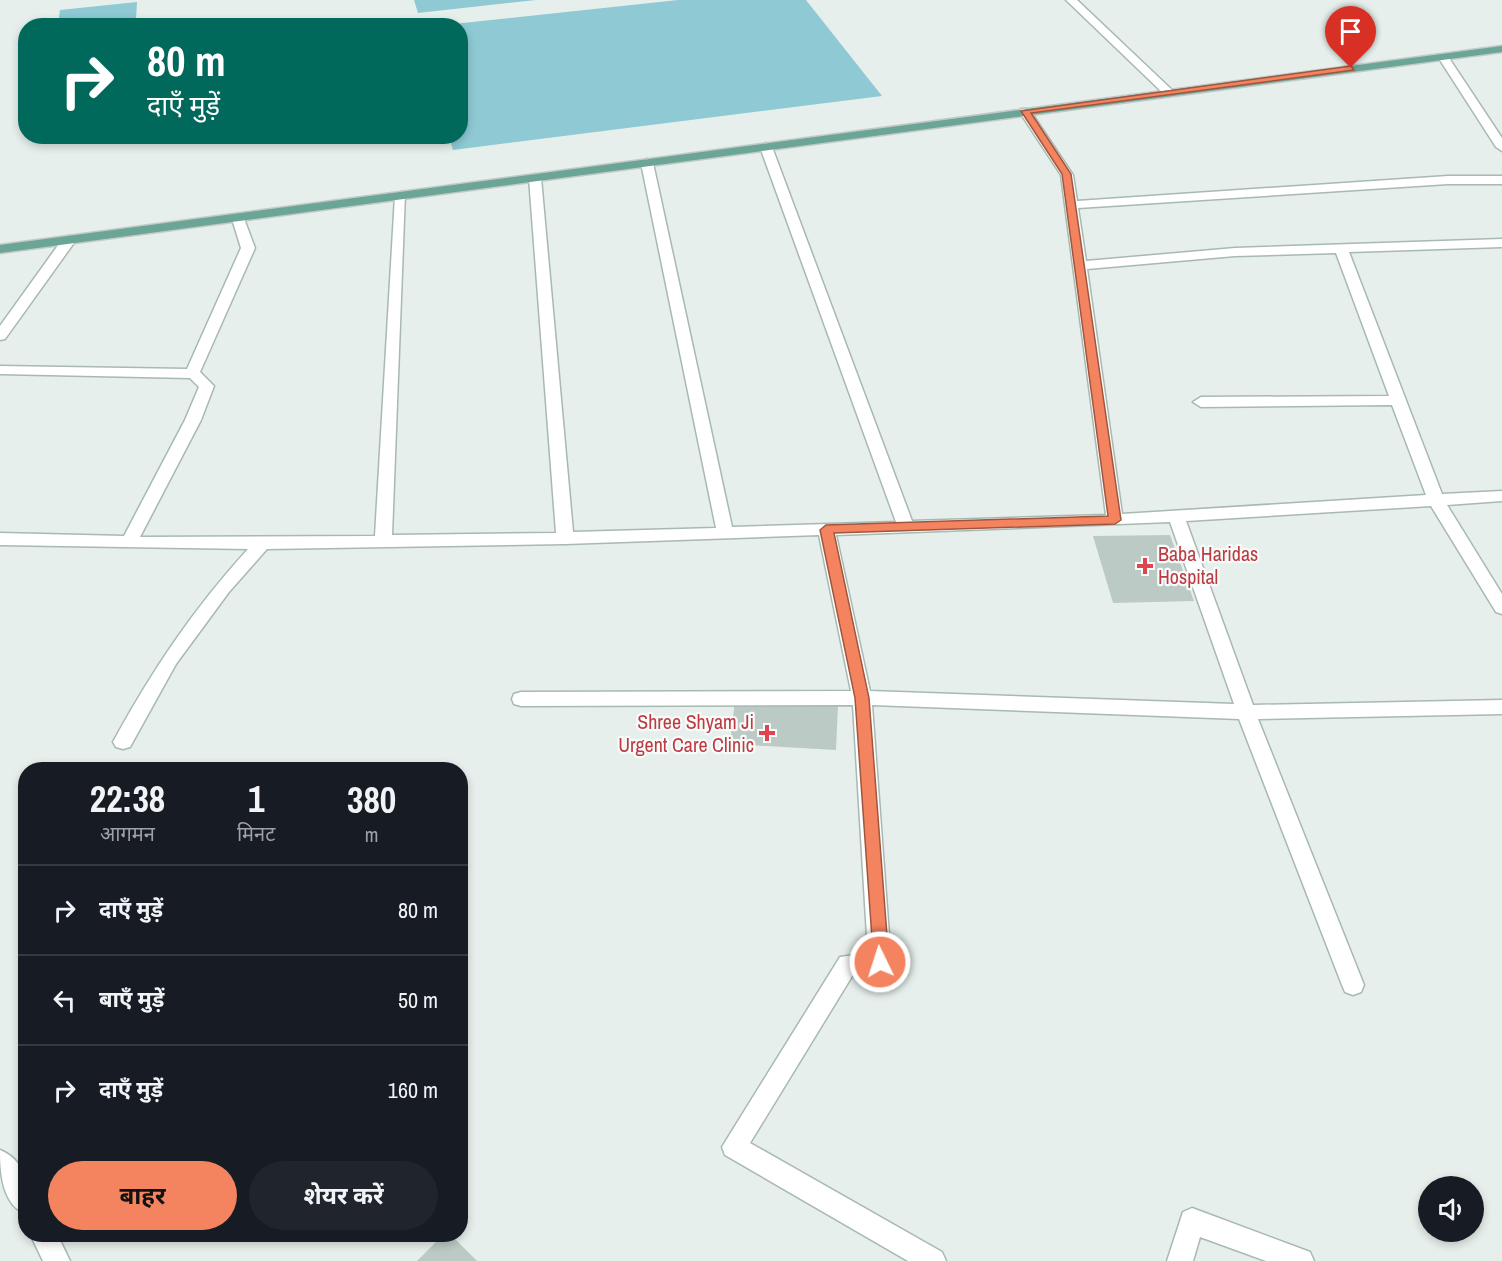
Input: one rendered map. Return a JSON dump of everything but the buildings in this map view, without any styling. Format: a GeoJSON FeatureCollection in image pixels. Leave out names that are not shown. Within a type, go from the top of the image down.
{"type":"FeatureCollection","features":[{"type":"Feature","properties":{"kind":"main road"},"geometry":{"type":"LineString","coordinates":[[0,249],[1502,49]]}},
{"type":"Feature","properties":{"kind":"street"},"geometry":{"type":"LineString","coordinates":[[1071,0],[1168,92]]}},
{"type":"Feature","properties":{"kind":"street"},"geometry":{"type":"LineString","coordinates":[[1443,57],[1502,147]]}},
{"type":"Feature","properties":{"kind":"street"},"geometry":{"type":"LineString","coordinates":[[1025,111],[1066,174],[1115,520]]}},
{"type":"Feature","properties":{"kind":"street"},"geometry":{"type":"LineString","coordinates":[[766,147],[906,527]]}},
{"type":"Feature","properties":{"kind":"street"},"geometry":{"type":"LineString","coordinates":[[646,163],[725,533]]}},
{"type":"Feature","properties":{"kind":"street"},"geometry":{"type":"LineString","coordinates":[[536,178],[565,538]]}},
{"type":"Feature","properties":{"kind":"street"},"geometry":{"type":"LineString","coordinates":[[1071,205],[1448,180],[1502,180]]}},
{"type":"Feature","properties":{"kind":"street"},"geometry":{"type":"LineString","coordinates":[[383,541],[401,196]]}},
{"type":"Feature","properties":{"kind":"street"},"geometry":{"type":"LineString","coordinates":[[193,373],[248,248],[238,219]]}},
{"type":"Feature","properties":{"kind":"street"},"geometry":{"type":"LineString","coordinates":[[0,336],[69,240]]}},
{"type":"Feature","properties":{"kind":"street"},"geometry":{"type":"LineString","coordinates":[[1079,266],[1235,252],[1502,243]]}},
{"type":"Feature","properties":{"kind":"street"},"geometry":{"type":"LineString","coordinates":[[1341,249],[1436,500],[1502,608]]}},
{"type":"Feature","properties":{"kind":"street"},"geometry":{"type":"LineString","coordinates":[[0,370],[193,373],[207,386],[193,420],[129,542]]}},
{"type":"Feature","properties":{"kind":"street"},"geometry":{"type":"LineString","coordinates":[[1201,402],[1398,400]]}},
{"type":"Feature","properties":{"kind":"street"},"geometry":{"type":"LineString","coordinates":[[0,539],[262,543],[565,538],[1115,520],[1502,495]]}},
{"type":"Feature","properties":{"kind":"street"},"geometry":{"type":"LineString","coordinates":[[1176,515],[1246,712],[1353,985]]}},
{"type":"Feature","properties":{"kind":"street"},"geometry":{"type":"LineString","coordinates":[[826,530],[862,698],[880,962],[848,964],[734,1147],[933,1261]]}},
{"type":"Feature","properties":{"kind":"street"},"geometry":{"type":"LineString","coordinates":[[123,742],[169,660],[223,588],[262,543]]}},
{"type":"Feature","properties":{"kind":"street"},"geometry":{"type":"LineString","coordinates":[[521,699],[862,698],[1246,712],[1502,707]]}},
{"type":"Feature","properties":{"kind":"street"},"geometry":{"type":"LineString","coordinates":[[3,1170],[18,1191]]}},
{"type":"Feature","properties":{"kind":"street"},"geometry":{"type":"LineString","coordinates":[[1180,1261],[1192,1221],[1301,1261]]}},
{"type":"Feature","properties":{"kind":"street"},"geometry":{"type":"LineString","coordinates":[[47,1242],[57,1261]]}},
{"type":"Feature","properties":{"kind":"water"},"geometry":{"type":"Polygon","coordinates":[[[414,0],[536,0],[418,13],[414,0]]]}},
{"type":"Feature","properties":{"kind":"water"},"geometry":{"type":"Polygon","coordinates":[[[678,0],[806,0],[882,96],[453,150],[451,144],[468,144],[468,22],[678,0]]]}},
{"type":"Feature","properties":{"kind":"water"},"geometry":{"type":"Polygon","coordinates":[[[137,2],[136,18],[59,18],[60,10],[137,2]]]}},
{"type":"Feature","properties":{"kind":"place","name":"Baba Haridas Hospital"},"geometry":{"type":"Point","coordinates":[1145,566]}},
{"type":"Feature","properties":{"kind":"place","name":"Shree Shyam Ji Urgent Care Clinic"},"geometry":{"type":"Point","coordinates":[767,733]}},
{"type":"Feature","properties":{"kind":"route"},"geometry":{"type":"LineString","coordinates":[[880,962],[862,698],[826,530],[1115,520],[1066,174],[1025,111],[1351,68]]}}]}
